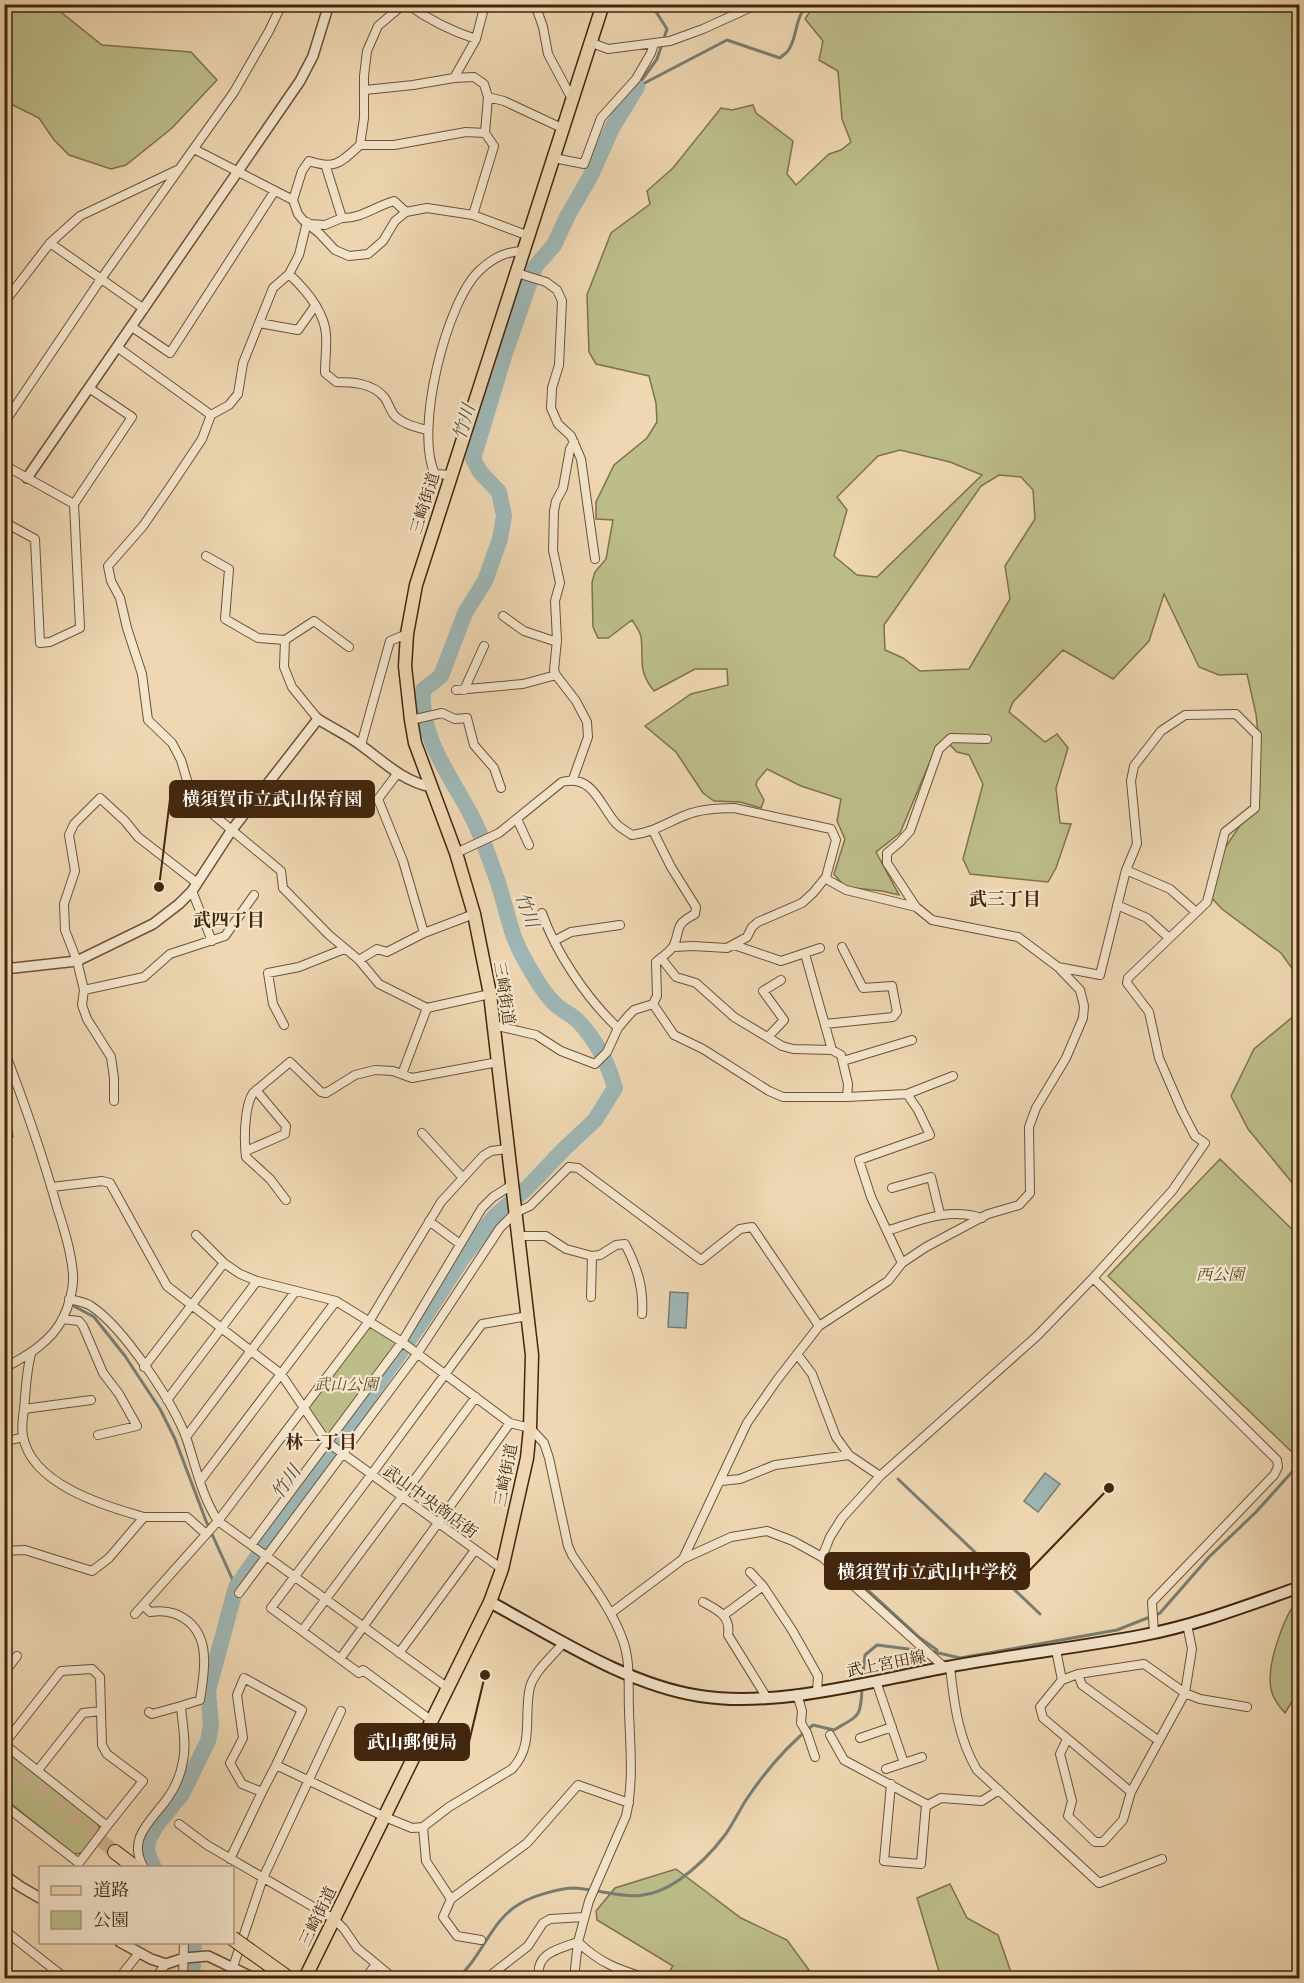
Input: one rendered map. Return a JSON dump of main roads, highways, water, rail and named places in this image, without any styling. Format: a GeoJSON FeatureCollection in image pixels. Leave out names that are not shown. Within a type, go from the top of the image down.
{"type":"FeatureCollection","features":[{"type":"Feature","properties":{"kind":"highway"},"geometry":{"type":"LineString","coordinates":[[113,1854],[132,1866]]}},
{"type":"Feature","properties":{"kind":"highway"},"geometry":{"type":"LineString","coordinates":[[234,1939],[288,1978]]}},
{"type":"Feature","properties":{"kind":"highway"},"geometry":{"type":"LineString","coordinates":[[232,1944],[279,1978]]}},
{"type":"Feature","properties":{"kind":"main road","name":"三崎街道"},"geometry":{"type":"LineString","coordinates":[[304,1978],[490,1602],[502,1569],[527,1458],[532,1355],[490,994],[474,914],[456,853],[416,743],[405,666],[407,634],[416,585],[603,4]]}},
{"type":"Feature","properties":{"kind":"main road","name":"武上宮田線"},"geometry":{"type":"LineString","coordinates":[[490,1602],[628,1675],[700,1696],[746,1699],[817,1691],[1154,1633],[1299,1587]]}},
{"type":"Feature","properties":{"kind":"water"},"geometry":{"type":"Polygon","coordinates":[[[8,1102],[13,1137],[5,1138],[5,1103],[8,1102]]]}},
{"type":"Feature","properties":{"kind":"water"},"geometry":{"type":"Polygon","coordinates":[[[670,1292],[688,1293],[686,1328],[668,1327],[670,1292]]]}},
{"type":"Feature","properties":{"kind":"water"},"geometry":{"type":"Polygon","coordinates":[[[1045,1473],[1060,1484],[1038,1512],[1024,1501],[1045,1473]]]}},
{"type":"Feature","properties":{"kind":"waterway"},"geometry":{"type":"LineString","coordinates":[[639,84],[657,59],[667,29],[651,4]]}},
{"type":"Feature","properties":{"kind":"waterway","name":"竹川"},"geometry":{"type":"LineString","coordinates":[[637,87],[727,40],[780,58],[791,47],[801,13],[811,4]]}},
{"type":"Feature","properties":{"kind":"waterway","name":"竹川"},"geometry":{"type":"LineString","coordinates":[[153,1866],[147,1852],[148,1841],[156,1826],[182,1794],[208,1741],[211,1725],[208,1691],[236,1587],[420,1324],[462,1259],[494,1217],[528,1187],[595,1120],[615,1088],[596,1044],[578,1021],[548,996],[520,950],[481,837],[431,740],[423,708],[423,690],[441,676],[465,613],[485,581],[500,539],[504,516],[499,492],[480,472],[473,459],[505,353],[535,267],[554,245],[590,177],[613,126],[637,87]]}},
{"type":"Feature","properties":{"kind":"waterway"},"geometry":{"type":"LineString","coordinates":[[72,1305],[94,1317],[125,1356],[160,1409],[175,1439],[206,1521],[236,1587]]}},
{"type":"Feature","properties":{"kind":"waterway"},"geometry":{"type":"LineString","coordinates":[[930,1651],[960,1658],[1117,1630],[1160,1613],[1209,1557],[1256,1512],[1300,1463]]}},
{"type":"Feature","properties":{"kind":"waterway"},"geometry":{"type":"LineString","coordinates":[[898,1479],[1040,1614]]}},
{"type":"Feature","properties":{"kind":"waterway"},"geometry":{"type":"LineString","coordinates":[[836,1563],[920,1638],[937,1650]]}},
{"type":"Feature","properties":{"kind":"waterway"},"geometry":{"type":"LineString","coordinates":[[862,1682],[865,1655],[877,1645],[924,1651]]}},
{"type":"Feature","properties":{"kind":"waterway"},"geometry":{"type":"LineString","coordinates":[[457,1978],[474,1960],[502,1919],[510,1910],[526,1900],[568,1888],[639,1896],[665,1889],[679,1880],[710,1853],[761,1780],[795,1741],[813,1725],[834,1730],[857,1715],[861,1705],[862,1688]]}},
{"type":"Feature","properties":{"kind":"waterway","name":"竹川"},"geometry":{"type":"LineString","coordinates":[[192,1978],[194,1944]]}},
{"type":"Feature","properties":{"kind":"tunnel"},"geometry":{"type":"LineString","coordinates":[[4,1760],[115,1852]]}},
{"type":"Feature","properties":{"kind":"place","name":"横須賀市立武山保育園"},"geometry":{"type":"Point","coordinates":[159,887]}},
{"type":"Feature","properties":{"kind":"place","name":"横須賀市立武山中学校"},"geometry":{"type":"Point","coordinates":[1109,1488]}},
{"type":"Feature","properties":{"kind":"place","name":"武山郵便局"},"geometry":{"type":"Point","coordinates":[485,1675]}},
{"type":"Feature","properties":{"kind":"district","name":"武三丁目"},"geometry":{"type":"Point","coordinates":[1005,899]}},
{"type":"Feature","properties":{"kind":"district","name":"武四丁目"},"geometry":{"type":"Point","coordinates":[229,920]}},
{"type":"Feature","properties":{"kind":"district","name":"林一丁目"},"geometry":{"type":"Point","coordinates":[321,1442]}},
{"type":"Feature","properties":{"kind":"park label","name":"西公園"},"geometry":{"type":"Point","coordinates":[1220,1274]}},
{"type":"Feature","properties":{"kind":"park label","name":"武山公園"},"geometry":{"type":"Point","coordinates":[346,1384]}}]}
